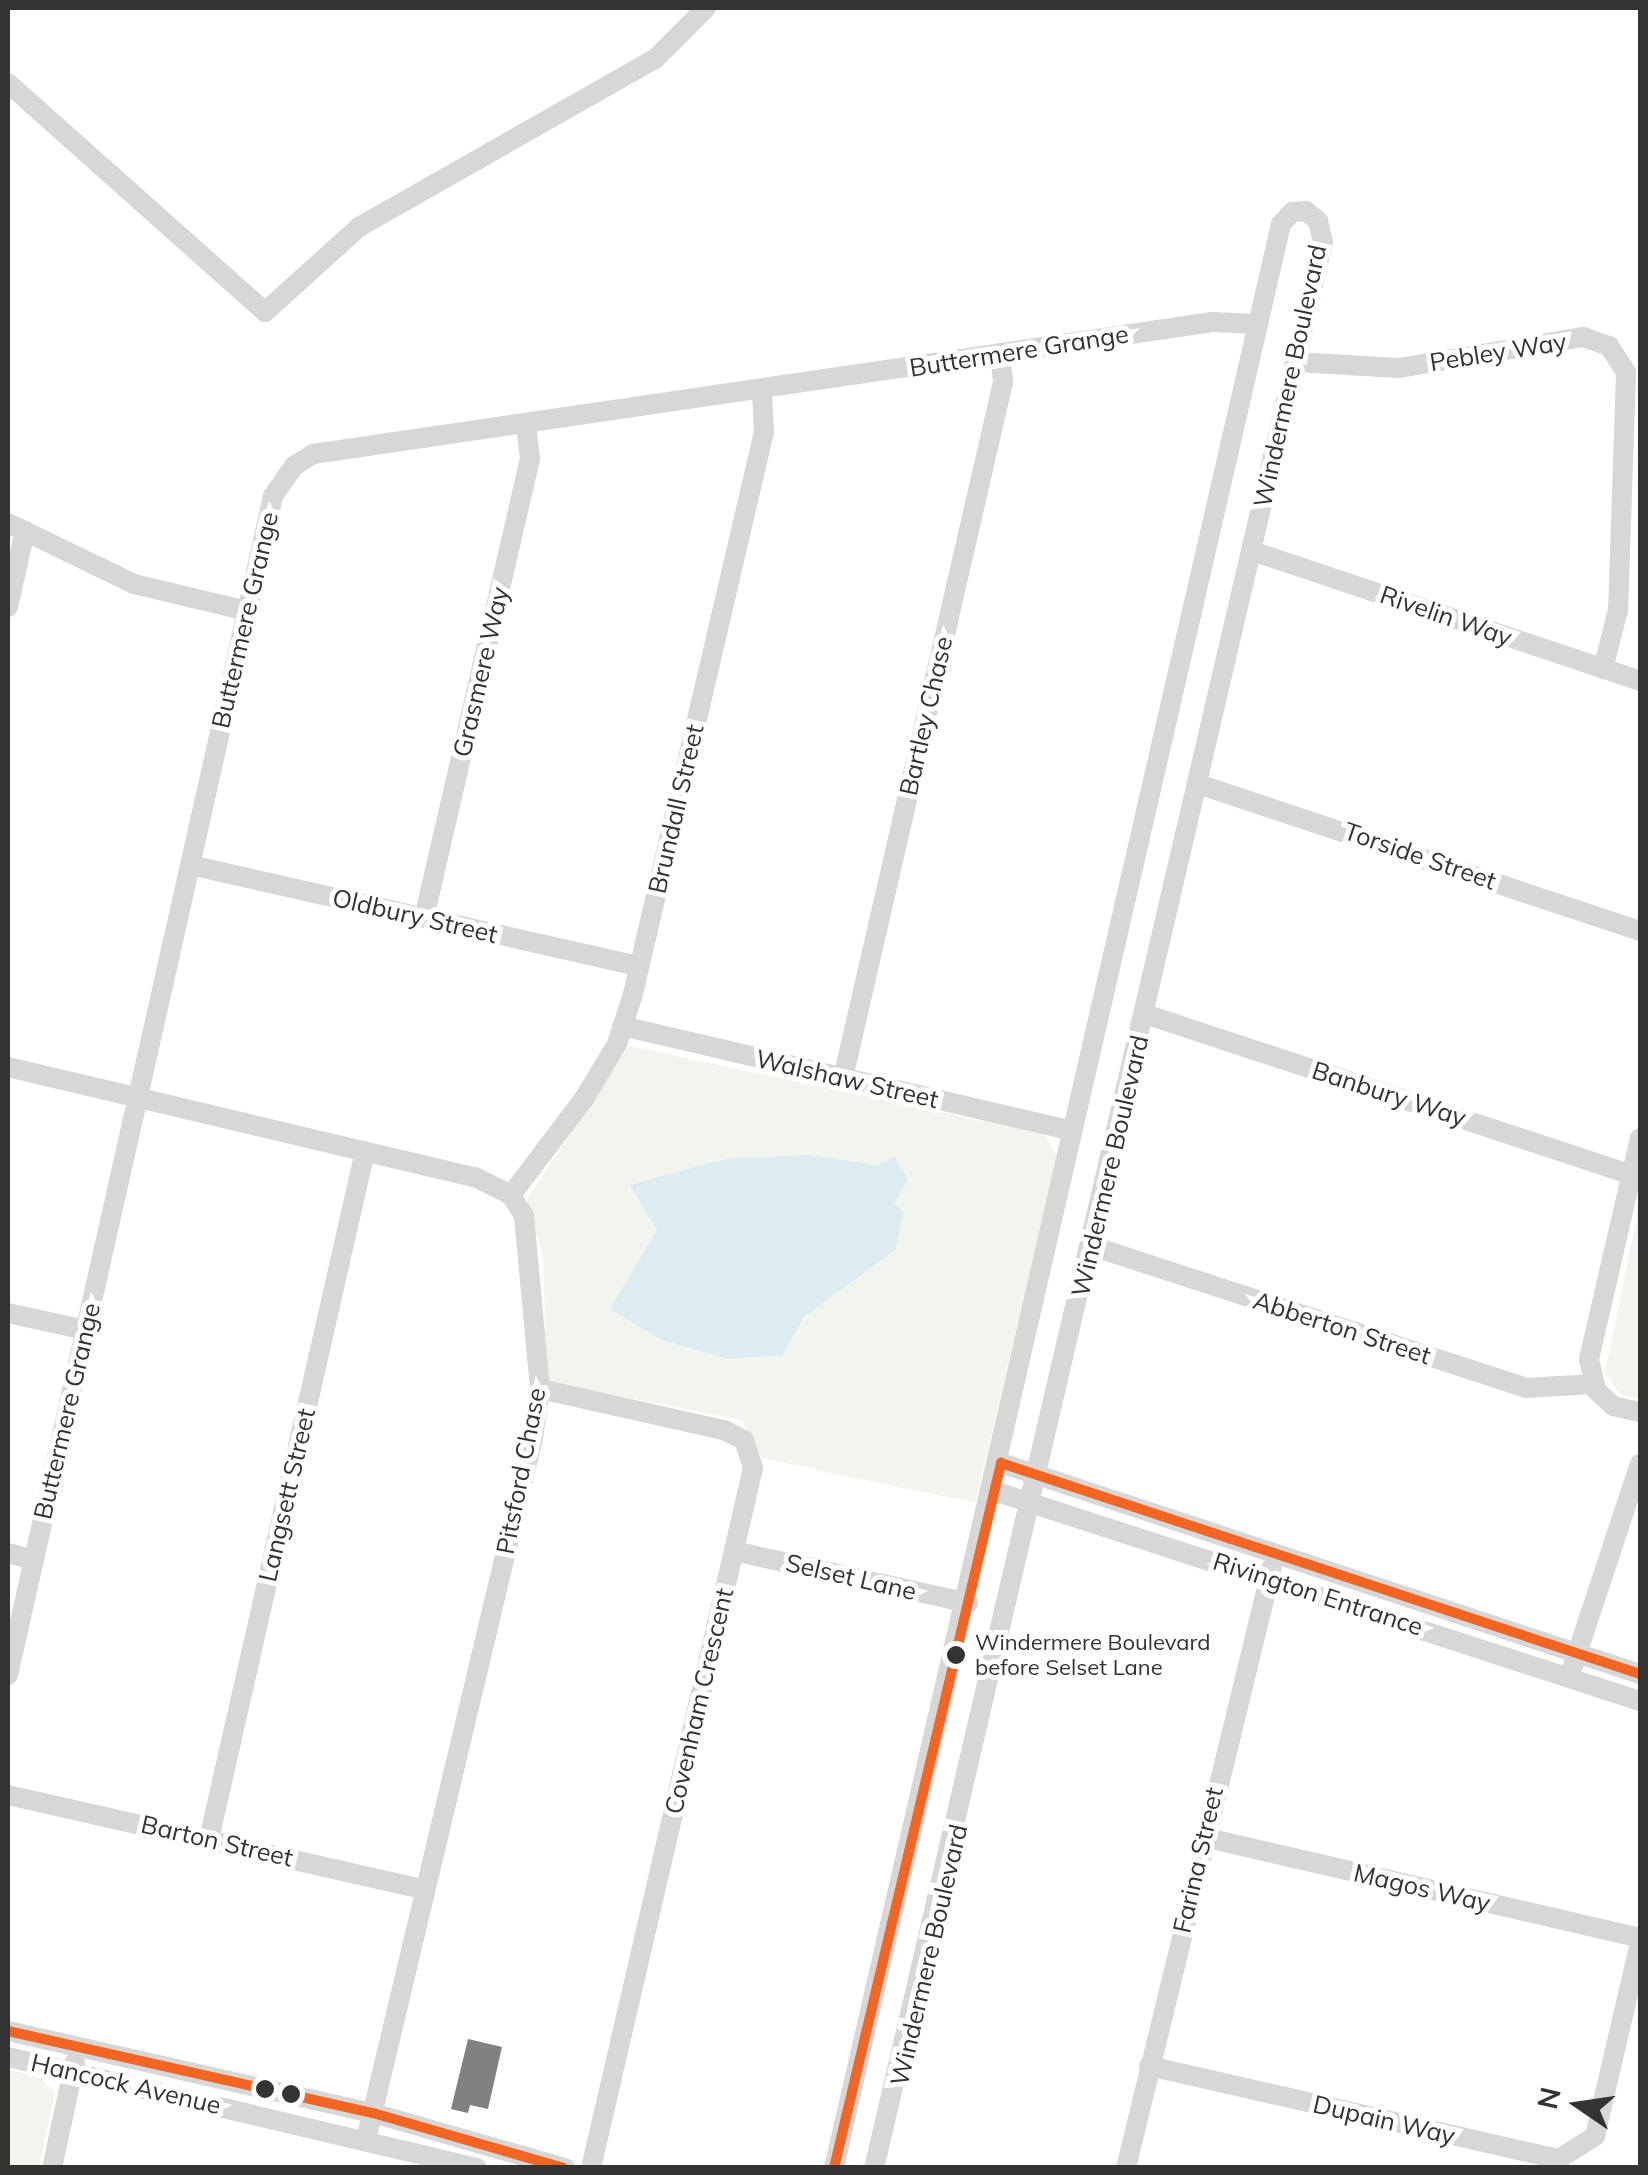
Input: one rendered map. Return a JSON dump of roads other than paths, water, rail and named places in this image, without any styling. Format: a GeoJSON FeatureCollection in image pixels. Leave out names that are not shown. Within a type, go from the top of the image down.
{"type":"FeatureCollection","features":[{"type":"Feature","properties":{"kind":"street"},"geometry":{"type":"LineString","coordinates":[[8,83],[264,312],[359,227],[655,58],[706,8]]}},
{"type":"Feature","properties":{"kind":"street","name":"Windermere Boulevard"},"geometry":{"type":"LineString","coordinates":[[834,2168],[1001,1463],[1072,1131],[1281,224],[1292,212],[1306,212],[1318,222],[1323,242],[1033,1502],[874,2168]]}},
{"type":"Feature","properties":{"kind":"street","name":"Buttermere Grange"},"geometry":{"type":"LineString","coordinates":[[8,1676],[273,496],[294,466],[313,454],[762,392],[1212,322],[1258,324]]}},
{"type":"Feature","properties":{"kind":"street","name":"Pebley Way"},"geometry":{"type":"LineString","coordinates":[[1296,362],[1399,368],[1583,338],[1609,346],[1626,372],[1618,610],[1603,669]]}},
{"type":"Feature","properties":{"kind":"street","name":"Bartley Chase"},"geometry":{"type":"LineString","coordinates":[[843,1078],[1004,382],[1000,354]]}},
{"type":"Feature","properties":{"kind":"street","name":"Brundall Street"},"geometry":{"type":"LineString","coordinates":[[511,1195],[584,1099],[622,1026],[764,432],[762,392]]}},
{"type":"Feature","properties":{"kind":"street","name":"Grasmere Way"},"geometry":{"type":"LineString","coordinates":[[424,918],[530,458],[526,426]]}},
{"type":"Feature","properties":{"kind":"street"},"geometry":{"type":"LineString","coordinates":[[8,607],[16,527],[134,584],[248,611]]}},
{"type":"Feature","properties":{"kind":"street","name":"Rivelin Way"},"geometry":{"type":"LineString","coordinates":[[1252,551],[1640,681]]}},
{"type":"Feature","properties":{"kind":"street","name":"Torside Street"},"geometry":{"type":"LineString","coordinates":[[1198,784],[1640,931]]}},
{"type":"Feature","properties":{"kind":"street","name":"Oldbury Street"},"geometry":{"type":"LineString","coordinates":[[190,865],[639,966]]}},
{"type":"Feature","properties":{"kind":"street","name":"Banbury Way"},"geometry":{"type":"LineString","coordinates":[[1145,1014],[1632,1175]]}},
{"type":"Feature","properties":{"kind":"street","name":"Walshaw Street"},"geometry":{"type":"LineString","coordinates":[[622,1026],[1072,1131]]}},
{"type":"Feature","properties":{"kind":"street"},"geometry":{"type":"LineString","coordinates":[[8,1067],[475,1178],[511,1195]]}},
{"type":"Feature","properties":{"kind":"street"},"geometry":{"type":"LineString","coordinates":[[1640,1138],[1589,1358],[1594,1384],[1613,1406],[1640,1412]]}},
{"type":"Feature","properties":{"kind":"street","name":"Langsett Street"},"geometry":{"type":"LineString","coordinates":[[209,1839],[365,1151]]}},
{"type":"Feature","properties":{"kind":"street","name":"Pitsford Chase"},"geometry":{"type":"LineString","coordinates":[[367,2136],[540,1389],[534,1270],[524,1216],[511,1195]]}},
{"type":"Feature","properties":{"kind":"street","name":"Abberton Street"},"geometry":{"type":"LineString","coordinates":[[1092,1246],[1526,1388],[1594,1384]]}},
{"type":"Feature","properties":{"kind":"street"},"geometry":{"type":"LineString","coordinates":[[8,1313],[85,1330]]}},
{"type":"Feature","properties":{"kind":"street","name":"Covenham Crescent"},"geometry":{"type":"LineString","coordinates":[[540,1389],[744,1440],[753,1468],[591,2168]]}},
{"type":"Feature","properties":{"kind":"street","name":"Rivington Entrance"},"geometry":{"type":"LineString","coordinates":[[1001,1463],[1640,1674]]}},
{"type":"Feature","properties":{"kind":"street"},"geometry":{"type":"LineString","coordinates":[[1569,1677],[1640,1464]]}},
{"type":"Feature","properties":{"kind":"street","name":"Rivington Entrance"},"geometry":{"type":"LineString","coordinates":[[994,1492],[1640,1700]]}},
{"type":"Feature","properties":{"kind":"street","name":"Selset Lane"},"geometry":{"type":"LineString","coordinates":[[734,1551],[968,1604]]}},
{"type":"Feature","properties":{"kind":"street"},"geometry":{"type":"LineString","coordinates":[[8,1553],[34,1560]]}},
{"type":"Feature","properties":{"kind":"street","name":"Farina Street"},"geometry":{"type":"LineString","coordinates":[[1126,2168],[1203,1838],[1276,1553]]}},
{"type":"Feature","properties":{"kind":"street","name":"Barton Street"},"geometry":{"type":"LineString","coordinates":[[8,1795],[426,1890]]}},
{"type":"Feature","properties":{"kind":"street","name":"Magos Way"},"geometry":{"type":"LineString","coordinates":[[1203,1838],[1640,1941]]}},
{"type":"Feature","properties":{"kind":"street","name":"Dupain Way"},"geometry":{"type":"LineString","coordinates":[[1149,2066],[1559,2160],[1595,2136],[1640,1941]]}},
{"type":"Feature","properties":{"kind":"street","name":"Hancock Avenue"},"geometry":{"type":"LineString","coordinates":[[8,2031],[372,2112],[566,2168]]}},
{"type":"Feature","properties":{"kind":"street"},"geometry":{"type":"LineString","coordinates":[[52,2168],[79,2048]]}},
{"type":"Feature","properties":{"kind":"street","name":"Hancock Avenue"},"geometry":{"type":"LineString","coordinates":[[8,2057],[367,2136],[476,2168]]}},
{"type":"Feature","properties":{"kind":"place","name":"Windermere Boulevard before Selset Lane"},"geometry":{"type":"Point","coordinates":[956,1655]}}]}
